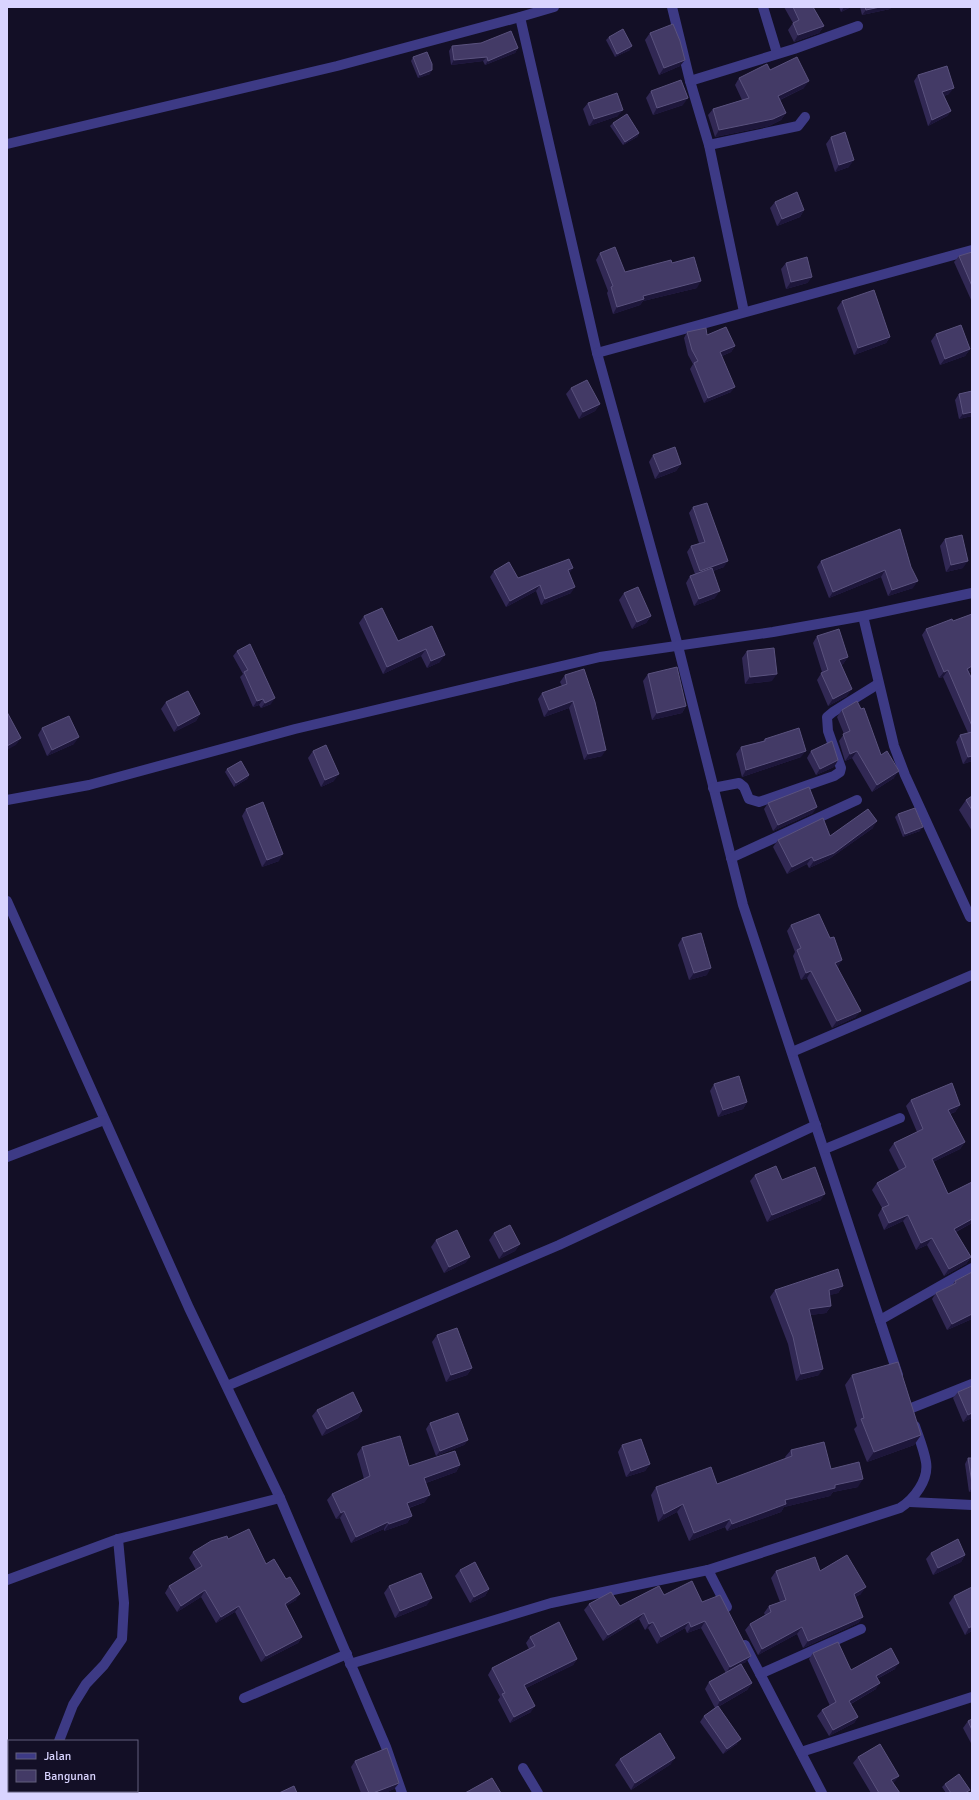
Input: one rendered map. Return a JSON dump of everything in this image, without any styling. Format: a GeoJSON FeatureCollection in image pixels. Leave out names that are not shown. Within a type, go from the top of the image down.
{"type":"FeatureCollection","features":[{"type":"Feature","properties":{"kind":"street"},"geometry":{"type":"LineString","coordinates":[[7,144],[337,66],[520,18],[554,7]]}},
{"type":"Feature","properties":{"kind":"street"},"geometry":{"type":"LineString","coordinates":[[672,7],[690,81],[709,145],[744,312]]}},
{"type":"Feature","properties":{"kind":"street"},"geometry":{"type":"LineString","coordinates":[[763,7],[777,53]]}},
{"type":"Feature","properties":{"kind":"street"},"geometry":{"type":"LineString","coordinates":[[520,18],[597,353],[678,646],[743,905],[825,1149],[902,1387]]}},
{"type":"Feature","properties":{"kind":"street"},"geometry":{"type":"LineString","coordinates":[[690,81],[794,49],[858,26]]}},
{"type":"Feature","properties":{"kind":"street"},"geometry":{"type":"LineString","coordinates":[[709,145],[798,126],[805,117]]}},
{"type":"Feature","properties":{"kind":"street"},"geometry":{"type":"LineString","coordinates":[[597,353],[972,250]]}},
{"type":"Feature","properties":{"kind":"street"},"geometry":{"type":"LineString","coordinates":[[7,800],[89,784],[295,729],[600,657],[773,632],[863,616],[972,593]]}},
{"type":"Feature","properties":{"kind":"street"},"geometry":{"type":"LineString","coordinates":[[863,616],[894,746],[905,775],[970,917]]}},
{"type":"Feature","properties":{"kind":"street"},"geometry":{"type":"LineString","coordinates":[[713,788],[739,783],[744,787],[749,799],[759,802],[834,776],[840,772],[841,768],[828,731],[827,717],[878,684]]}},
{"type":"Feature","properties":{"kind":"street"},"geometry":{"type":"LineString","coordinates":[[731,858],[857,800]]}},
{"type":"Feature","properties":{"kind":"street"},"geometry":{"type":"LineString","coordinates":[[7,900],[104,1120],[226,1386],[280,1498],[386,1747],[402,1793]]}},
{"type":"Feature","properties":{"kind":"street"},"geometry":{"type":"LineString","coordinates":[[792,1052],[972,975]]}},
{"type":"Feature","properties":{"kind":"street"},"geometry":{"type":"LineString","coordinates":[[825,1149],[900,1118]]}},
{"type":"Feature","properties":{"kind":"street"},"geometry":{"type":"LineString","coordinates":[[7,1157],[104,1120]]}},
{"type":"Feature","properties":{"kind":"street"},"geometry":{"type":"LineString","coordinates":[[226,1386],[559,1245],[816,1125]]}},
{"type":"Feature","properties":{"kind":"street"},"geometry":{"type":"LineString","coordinates":[[880,1320],[972,1268]]}},
{"type":"Feature","properties":{"kind":"street"},"geometry":{"type":"LineString","coordinates":[[244,1698],[348,1659],[551,1603],[708,1570],[900,1508],[910,1502],[922,1484],[927,1463],[908,1405],[972,1384]]}},
{"type":"Feature","properties":{"kind":"street"},"geometry":{"type":"LineString","coordinates":[[7,1580],[118,1539],[280,1498]]}},
{"type":"Feature","properties":{"kind":"street"},"geometry":{"type":"LineString","coordinates":[[910,1502],[972,1505]]}},
{"type":"Feature","properties":{"kind":"street"},"geometry":{"type":"LineString","coordinates":[[59,1740],[73,1706],[86,1684],[104,1665],[122,1639],[124,1603],[118,1539]]}},
{"type":"Feature","properties":{"kind":"street"},"geometry":{"type":"LineString","coordinates":[[708,1570],[732,1618]]}},
{"type":"Feature","properties":{"kind":"street"},"geometry":{"type":"LineString","coordinates":[[760,1674],[861,1629]]}},
{"type":"Feature","properties":{"kind":"street"},"geometry":{"type":"LineString","coordinates":[[739,1632],[822,1793]]}},
{"type":"Feature","properties":{"kind":"street"},"geometry":{"type":"LineString","coordinates":[[801,1752],[972,1697]]}},
{"type":"Feature","properties":{"kind":"street"},"geometry":{"type":"LineString","coordinates":[[523,1768],[538,1793]]}},
{"type":"Feature","properties":{"kind":"building"},"geometry":{"type":"Polygon","coordinates":[[[793,7],[813,7],[824,26],[798,35],[793,23],[799,20],[793,7]]]}},
{"type":"Feature","properties":{"kind":"building"},"geometry":{"type":"Polygon","coordinates":[[[865,7],[880,7],[866,10],[865,7]]]}},
{"type":"Feature","properties":{"kind":"building"},"geometry":{"type":"Polygon","coordinates":[[[673,24],[680,41],[685,60],[664,68],[650,33],[673,24]]]}},
{"type":"Feature","properties":{"kind":"building"},"geometry":{"type":"Polygon","coordinates":[[[623,29],[632,46],[617,54],[609,37],[623,29]]]}},
{"type":"Feature","properties":{"kind":"building"},"geometry":{"type":"Polygon","coordinates":[[[511,31],[518,48],[488,61],[487,57],[454,60],[452,46],[481,43],[511,31]]]}},
{"type":"Feature","properties":{"kind":"building"},"geometry":{"type":"Polygon","coordinates":[[[427,52],[432,64],[432,70],[420,75],[413,57],[427,52]]]}},
{"type":"Feature","properties":{"kind":"building"},"geometry":{"type":"Polygon","coordinates":[[[797,57],[809,81],[778,96],[786,113],[773,119],[719,130],[713,109],[749,98],[739,78],[767,64],[770,70],[797,57]]]}},
{"type":"Feature","properties":{"kind":"building"},"geometry":{"type":"Polygon","coordinates":[[[947,66],[954,88],[942,92],[951,111],[932,120],[918,75],[947,66]]]}},
{"type":"Feature","properties":{"kind":"building"},"geometry":{"type":"Polygon","coordinates":[[[681,80],[688,98],[657,108],[651,91],[681,80]]]}},
{"type":"Feature","properties":{"kind":"building"},"geometry":{"type":"Polygon","coordinates":[[[617,93],[623,110],[594,119],[588,103],[617,93]]]}},
{"type":"Feature","properties":{"kind":"building"},"geometry":{"type":"Polygon","coordinates":[[[627,114],[639,133],[625,142],[613,123],[627,114]]]}},
{"type":"Feature","properties":{"kind":"building"},"geometry":{"type":"Polygon","coordinates":[[[845,132],[854,160],[839,165],[831,137],[845,132]]]}},
{"type":"Feature","properties":{"kind":"building"},"geometry":{"type":"Polygon","coordinates":[[[797,192],[804,210],[782,219],[775,202],[797,192]]]}},
{"type":"Feature","properties":{"kind":"building"},"geometry":{"type":"Polygon","coordinates":[[[615,247],[625,272],[671,260],[672,263],[694,257],[701,281],[643,296],[644,299],[617,307],[611,287],[613,286],[600,253],[615,247]]]}},
{"type":"Feature","properties":{"kind":"building"},"geometry":{"type":"Polygon","coordinates":[[[972,252],[972,286],[959,256],[972,252]]]}},
{"type":"Feature","properties":{"kind":"building"},"geometry":{"type":"Polygon","coordinates":[[[807,257],[812,277],[791,282],[786,263],[807,257]]]}},
{"type":"Feature","properties":{"kind":"building"},"geometry":{"type":"Polygon","coordinates":[[[874,290],[890,337],[858,348],[842,301],[874,290]]]}},
{"type":"Feature","properties":{"kind":"building"},"geometry":{"type":"Polygon","coordinates":[[[961,325],[970,349],[945,359],[936,334],[961,325]]]}},
{"type":"Feature","properties":{"kind":"building"},"geometry":{"type":"Polygon","coordinates":[[[726,327],[735,346],[720,352],[735,387],[708,398],[694,363],[698,361],[692,350],[687,332],[706,328],[707,335],[726,327]]]}},
{"type":"Feature","properties":{"kind":"building"},"geometry":{"type":"Polygon","coordinates":[[[587,380],[600,404],[583,412],[571,388],[587,380]]]}},
{"type":"Feature","properties":{"kind":"building"},"geometry":{"type":"Polygon","coordinates":[[[972,391],[972,412],[963,414],[959,394],[972,391]]]}},
{"type":"Feature","properties":{"kind":"building"},"geometry":{"type":"Polygon","coordinates":[[[675,447],[681,464],[660,472],[653,455],[675,447]]]}},
{"type":"Feature","properties":{"kind":"building"},"geometry":{"type":"Polygon","coordinates":[[[707,503],[728,561],[700,571],[691,546],[705,542],[693,507],[707,503]]]}},
{"type":"Feature","properties":{"kind":"building"},"geometry":{"type":"Polygon","coordinates":[[[900,529],[911,567],[918,581],[892,590],[885,570],[833,592],[821,561],[900,529]]]}},
{"type":"Feature","properties":{"kind":"building"},"geometry":{"type":"Polygon","coordinates":[[[962,535],[968,561],[951,565],[945,539],[962,535]]]}},
{"type":"Feature","properties":{"kind":"building"},"geometry":{"type":"Polygon","coordinates":[[[569,559],[573,568],[568,570],[575,587],[545,599],[540,585],[510,601],[494,571],[509,562],[518,578],[569,559]]]}},
{"type":"Feature","properties":{"kind":"building"},"geometry":{"type":"Polygon","coordinates":[[[712,568],[720,591],[699,599],[690,576],[712,568]]]}},
{"type":"Feature","properties":{"kind":"building"},"geometry":{"type":"Polygon","coordinates":[[[638,587],[651,616],[637,622],[624,593],[638,587]]]}},
{"type":"Feature","properties":{"kind":"building"},"geometry":{"type":"Polygon","coordinates":[[[382,608],[398,641],[432,626],[445,655],[431,661],[426,649],[387,667],[364,616],[382,608]]]}},
{"type":"Feature","properties":{"kind":"building"},"geometry":{"type":"Polygon","coordinates":[[[972,614],[972,666],[967,669],[972,679],[972,726],[948,670],[944,672],[926,629],[952,619],[953,621],[972,614]]]}},
{"type":"Feature","properties":{"kind":"building"},"geometry":{"type":"Polygon","coordinates":[[[839,629],[848,657],[839,660],[852,689],[833,699],[821,673],[828,670],[817,636],[839,629]]]}},
{"type":"Feature","properties":{"kind":"building"},"geometry":{"type":"Polygon","coordinates":[[[250,644],[275,698],[265,703],[263,699],[257,701],[244,672],[248,670],[237,651],[250,644]]]}},
{"type":"Feature","properties":{"kind":"building"},"geometry":{"type":"Polygon","coordinates":[[[774,648],[777,674],[750,677],[747,651],[774,648]]]}},
{"type":"Feature","properties":{"kind":"building"},"geometry":{"type":"Polygon","coordinates":[[[677,667],[686,706],[657,713],[648,674],[677,667]]]}},
{"type":"Feature","properties":{"kind":"building"},"geometry":{"type":"Polygon","coordinates":[[[584,669],[595,702],[606,750],[588,754],[573,701],[549,710],[542,693],[567,684],[565,675],[584,669]]]}},
{"type":"Feature","properties":{"kind":"building"},"geometry":{"type":"Polygon","coordinates":[[[188,691],[200,714],[178,726],[166,702],[188,691]]]}},
{"type":"Feature","properties":{"kind":"building"},"geometry":{"type":"Polygon","coordinates":[[[857,701],[861,709],[864,708],[881,755],[887,751],[899,771],[877,785],[857,751],[850,754],[843,734],[850,731],[842,710],[857,701]]]}},
{"type":"Feature","properties":{"kind":"building"},"geometry":{"type":"Polygon","coordinates":[[[7,712],[21,738],[7,746],[7,712]]]}},
{"type":"Feature","properties":{"kind":"building"},"geometry":{"type":"Polygon","coordinates":[[[69,716],[79,737],[52,750],[42,728],[69,716]]]}},
{"type":"Feature","properties":{"kind":"building"},"geometry":{"type":"Polygon","coordinates":[[[799,728],[806,751],[746,770],[741,747],[765,741],[765,739],[799,728]]]}},
{"type":"Feature","properties":{"kind":"building"},"geometry":{"type":"Polygon","coordinates":[[[972,732],[972,756],[968,757],[960,735],[972,732]]]}},
{"type":"Feature","properties":{"kind":"building"},"geometry":{"type":"Polygon","coordinates":[[[832,741],[838,760],[820,769],[811,751],[832,741]]]}},
{"type":"Feature","properties":{"kind":"building"},"geometry":{"type":"Polygon","coordinates":[[[326,745],[339,774],[325,780],[313,751],[326,745]]]}},
{"type":"Feature","properties":{"kind":"building"},"geometry":{"type":"Polygon","coordinates":[[[241,761],[249,775],[236,783],[227,769],[241,761]]]}},
{"type":"Feature","properties":{"kind":"building"},"geometry":{"type":"Polygon","coordinates":[[[809,787],[817,807],[778,825],[768,803],[809,787]]]}},
{"type":"Feature","properties":{"kind":"building"},"geometry":{"type":"Polygon","coordinates":[[[972,796],[972,810],[966,800],[972,796]]]}},
{"type":"Feature","properties":{"kind":"building"},"geometry":{"type":"Polygon","coordinates":[[[263,802],[283,854],[267,860],[246,809],[263,802]]]}},
{"type":"Feature","properties":{"kind":"building"},"geometry":{"type":"Polygon","coordinates":[[[915,808],[923,827],[905,834],[898,814],[915,808]]]}},
{"type":"Feature","properties":{"kind":"building"},"geometry":{"type":"Polygon","coordinates":[[[868,809],[877,821],[834,853],[814,861],[812,857],[792,867],[778,840],[823,818],[830,836],[868,809]]]}},
{"type":"Feature","properties":{"kind":"building"},"geometry":{"type":"Polygon","coordinates":[[[819,914],[830,938],[834,937],[842,960],[835,963],[861,1011],[837,1021],[811,971],[806,973],[797,950],[801,948],[791,925],[819,914]]]}},
{"type":"Feature","properties":{"kind":"building"},"geometry":{"type":"Polygon","coordinates":[[[701,933],[711,968],[694,973],[682,938],[701,933]]]}},
{"type":"Feature","properties":{"kind":"building"},"geometry":{"type":"Polygon","coordinates":[[[739,1076],[747,1102],[723,1110],[714,1084],[739,1076]]]}},
{"type":"Feature","properties":{"kind":"building"},"geometry":{"type":"Polygon","coordinates":[[[952,1083],[960,1105],[948,1110],[965,1142],[932,1159],[948,1194],[972,1182],[972,1219],[954,1229],[971,1257],[949,1269],[932,1238],[921,1243],[908,1215],[889,1223],[882,1208],[889,1205],[877,1183],[906,1167],[894,1143],[923,1129],[911,1100],[952,1083]]]}},
{"type":"Feature","properties":{"kind":"building"},"geometry":{"type":"Polygon","coordinates":[[[776,1166],[782,1180],[815,1167],[825,1194],[772,1215],[755,1175],[776,1166]]]}},
{"type":"Feature","properties":{"kind":"building"},"geometry":{"type":"Polygon","coordinates":[[[510,1225],[520,1244],[504,1252],[494,1233],[510,1225]]]}},
{"type":"Feature","properties":{"kind":"building"},"geometry":{"type":"Polygon","coordinates":[[[457,1230],[470,1257],[449,1267],[436,1240],[457,1230]]]}},
{"type":"Feature","properties":{"kind":"building"},"geometry":{"type":"Polygon","coordinates":[[[838,1269],[843,1286],[829,1290],[831,1306],[809,1309],[823,1369],[801,1374],[793,1337],[775,1290],[838,1269]]]}},
{"type":"Feature","properties":{"kind":"building"},"geometry":{"type":"Polygon","coordinates":[[[972,1272],[972,1314],[952,1324],[936,1293],[956,1283],[955,1281],[972,1272]]]}},
{"type":"Feature","properties":{"kind":"building"},"geometry":{"type":"Polygon","coordinates":[[[457,1328],[472,1368],[451,1375],[437,1335],[457,1328]]]}},
{"type":"Feature","properties":{"kind":"building"},"geometry":{"type":"Polygon","coordinates":[[[898,1362],[921,1435],[874,1452],[861,1419],[864,1418],[852,1375],[898,1362]]]}},
{"type":"Feature","properties":{"kind":"building"},"geometry":{"type":"Polygon","coordinates":[[[972,1386],[972,1413],[968,1415],[958,1392],[972,1386]]]}},
{"type":"Feature","properties":{"kind":"building"},"geometry":{"type":"Polygon","coordinates":[[[353,1392],[362,1411],[327,1429],[317,1410],[353,1392]]]}},
{"type":"Feature","properties":{"kind":"building"},"geometry":{"type":"Polygon","coordinates":[[[458,1413],[468,1440],[440,1451],[430,1423],[458,1413]]]}},
{"type":"Feature","properties":{"kind":"building"},"geometry":{"type":"Polygon","coordinates":[[[400,1436],[409,1466],[455,1451],[460,1465],[424,1478],[430,1495],[407,1503],[412,1516],[389,1524],[388,1522],[356,1537],[344,1511],[341,1513],[332,1494],[370,1476],[362,1447],[400,1436]]]}},
{"type":"Feature","properties":{"kind":"building"},"geometry":{"type":"Polygon","coordinates":[[[641,1439],[650,1464],[631,1471],[622,1445],[641,1439]]]}},
{"type":"Feature","properties":{"kind":"building"},"geometry":{"type":"Polygon","coordinates":[[[824,1442],[831,1469],[859,1462],[863,1479],[835,1485],[835,1488],[785,1500],[786,1504],[732,1524],[730,1519],[694,1533],[683,1504],[664,1514],[656,1487],[711,1467],[717,1484],[792,1456],[791,1450],[824,1442]]]}},
{"type":"Feature","properties":{"kind":"building"},"geometry":{"type":"Polygon","coordinates":[[[968,1458],[972,1458],[972,1483],[968,1458]]]}},
{"type":"Feature","properties":{"kind":"building"},"geometry":{"type":"Polygon","coordinates":[[[249,1529],[266,1564],[274,1559],[286,1579],[290,1577],[300,1594],[285,1604],[302,1637],[266,1656],[239,1606],[221,1617],[205,1590],[181,1606],[169,1586],[202,1566],[193,1552],[211,1541],[227,1536],[228,1539],[249,1529]]]}},
{"type":"Feature","properties":{"kind":"building"},"geometry":{"type":"Polygon","coordinates":[[[958,1539],[965,1555],[938,1568],[931,1553],[958,1539]]]}},
{"type":"Feature","properties":{"kind":"building"},"geometry":{"type":"Polygon","coordinates":[[[847,1555],[866,1587],[854,1594],[863,1617],[808,1641],[802,1627],[762,1649],[750,1624],[771,1612],[769,1606],[786,1600],[776,1571],[815,1557],[820,1571],[847,1555]]]}},
{"type":"Feature","properties":{"kind":"building"},"geometry":{"type":"Polygon","coordinates":[[[475,1562],[489,1589],[474,1597],[460,1570],[475,1562]]]}},
{"type":"Feature","properties":{"kind":"building"},"geometry":{"type":"Polygon","coordinates":[[[421,1573],[432,1598],[400,1611],[389,1586],[421,1573]]]}},
{"type":"Feature","properties":{"kind":"building"},"geometry":{"type":"Polygon","coordinates":[[[692,1581],[702,1602],[720,1595],[751,1656],[730,1667],[705,1621],[691,1627],[689,1622],[661,1637],[653,1622],[649,1624],[644,1613],[608,1635],[589,1604],[611,1592],[620,1606],[659,1586],[664,1595],[692,1581]]]}},
{"type":"Feature","properties":{"kind":"building"},"geometry":{"type":"Polygon","coordinates":[[[972,1587],[972,1626],[969,1628],[954,1596],[972,1587]]]}},
{"type":"Feature","properties":{"kind":"building"},"geometry":{"type":"Polygon","coordinates":[[[559,1622],[577,1659],[524,1685],[535,1706],[514,1717],[502,1694],[505,1693],[492,1668],[535,1646],[530,1637],[559,1622]]]}},
{"type":"Feature","properties":{"kind":"building"},"geometry":{"type":"Polygon","coordinates":[[[838,1642],[851,1670],[891,1648],[899,1663],[876,1676],[880,1683],[849,1701],[858,1717],[833,1730],[822,1710],[836,1702],[813,1653],[838,1642]]]}},
{"type":"Feature","properties":{"kind":"building"},"geometry":{"type":"Polygon","coordinates":[[[741,1664],[752,1683],[720,1701],[709,1682],[741,1664]]]}},
{"type":"Feature","properties":{"kind":"building"},"geometry":{"type":"Polygon","coordinates":[[[718,1706],[741,1739],[727,1749],[704,1716],[718,1706]]]}},
{"type":"Feature","properties":{"kind":"building"},"geometry":{"type":"Polygon","coordinates":[[[972,1719],[972,1730],[968,1721],[972,1719]]]}},
{"type":"Feature","properties":{"kind":"building"},"geometry":{"type":"Polygon","coordinates":[[[660,1733],[675,1758],[635,1783],[620,1759],[660,1733]]]}},
{"type":"Feature","properties":{"kind":"building"},"geometry":{"type":"Polygon","coordinates":[[[880,1744],[899,1776],[891,1780],[900,1793],[879,1793],[858,1757],[880,1744]]]}},
{"type":"Feature","properties":{"kind":"building"},"geometry":{"type":"Polygon","coordinates":[[[387,1748],[399,1783],[373,1793],[369,1793],[355,1761],[387,1748]]]}},
{"type":"Feature","properties":{"kind":"building"},"geometry":{"type":"Polygon","coordinates":[[[959,1774],[970,1790],[965,1793],[951,1793],[945,1784],[959,1774]]]}},
{"type":"Feature","properties":{"kind":"building"},"geometry":{"type":"Polygon","coordinates":[[[492,1778],[501,1793],[465,1793],[492,1778]]]}},
{"type":"Feature","properties":{"kind":"building"},"geometry":{"type":"Polygon","coordinates":[[[294,1786],[297,1793],[279,1793],[294,1786]]]}}]}
